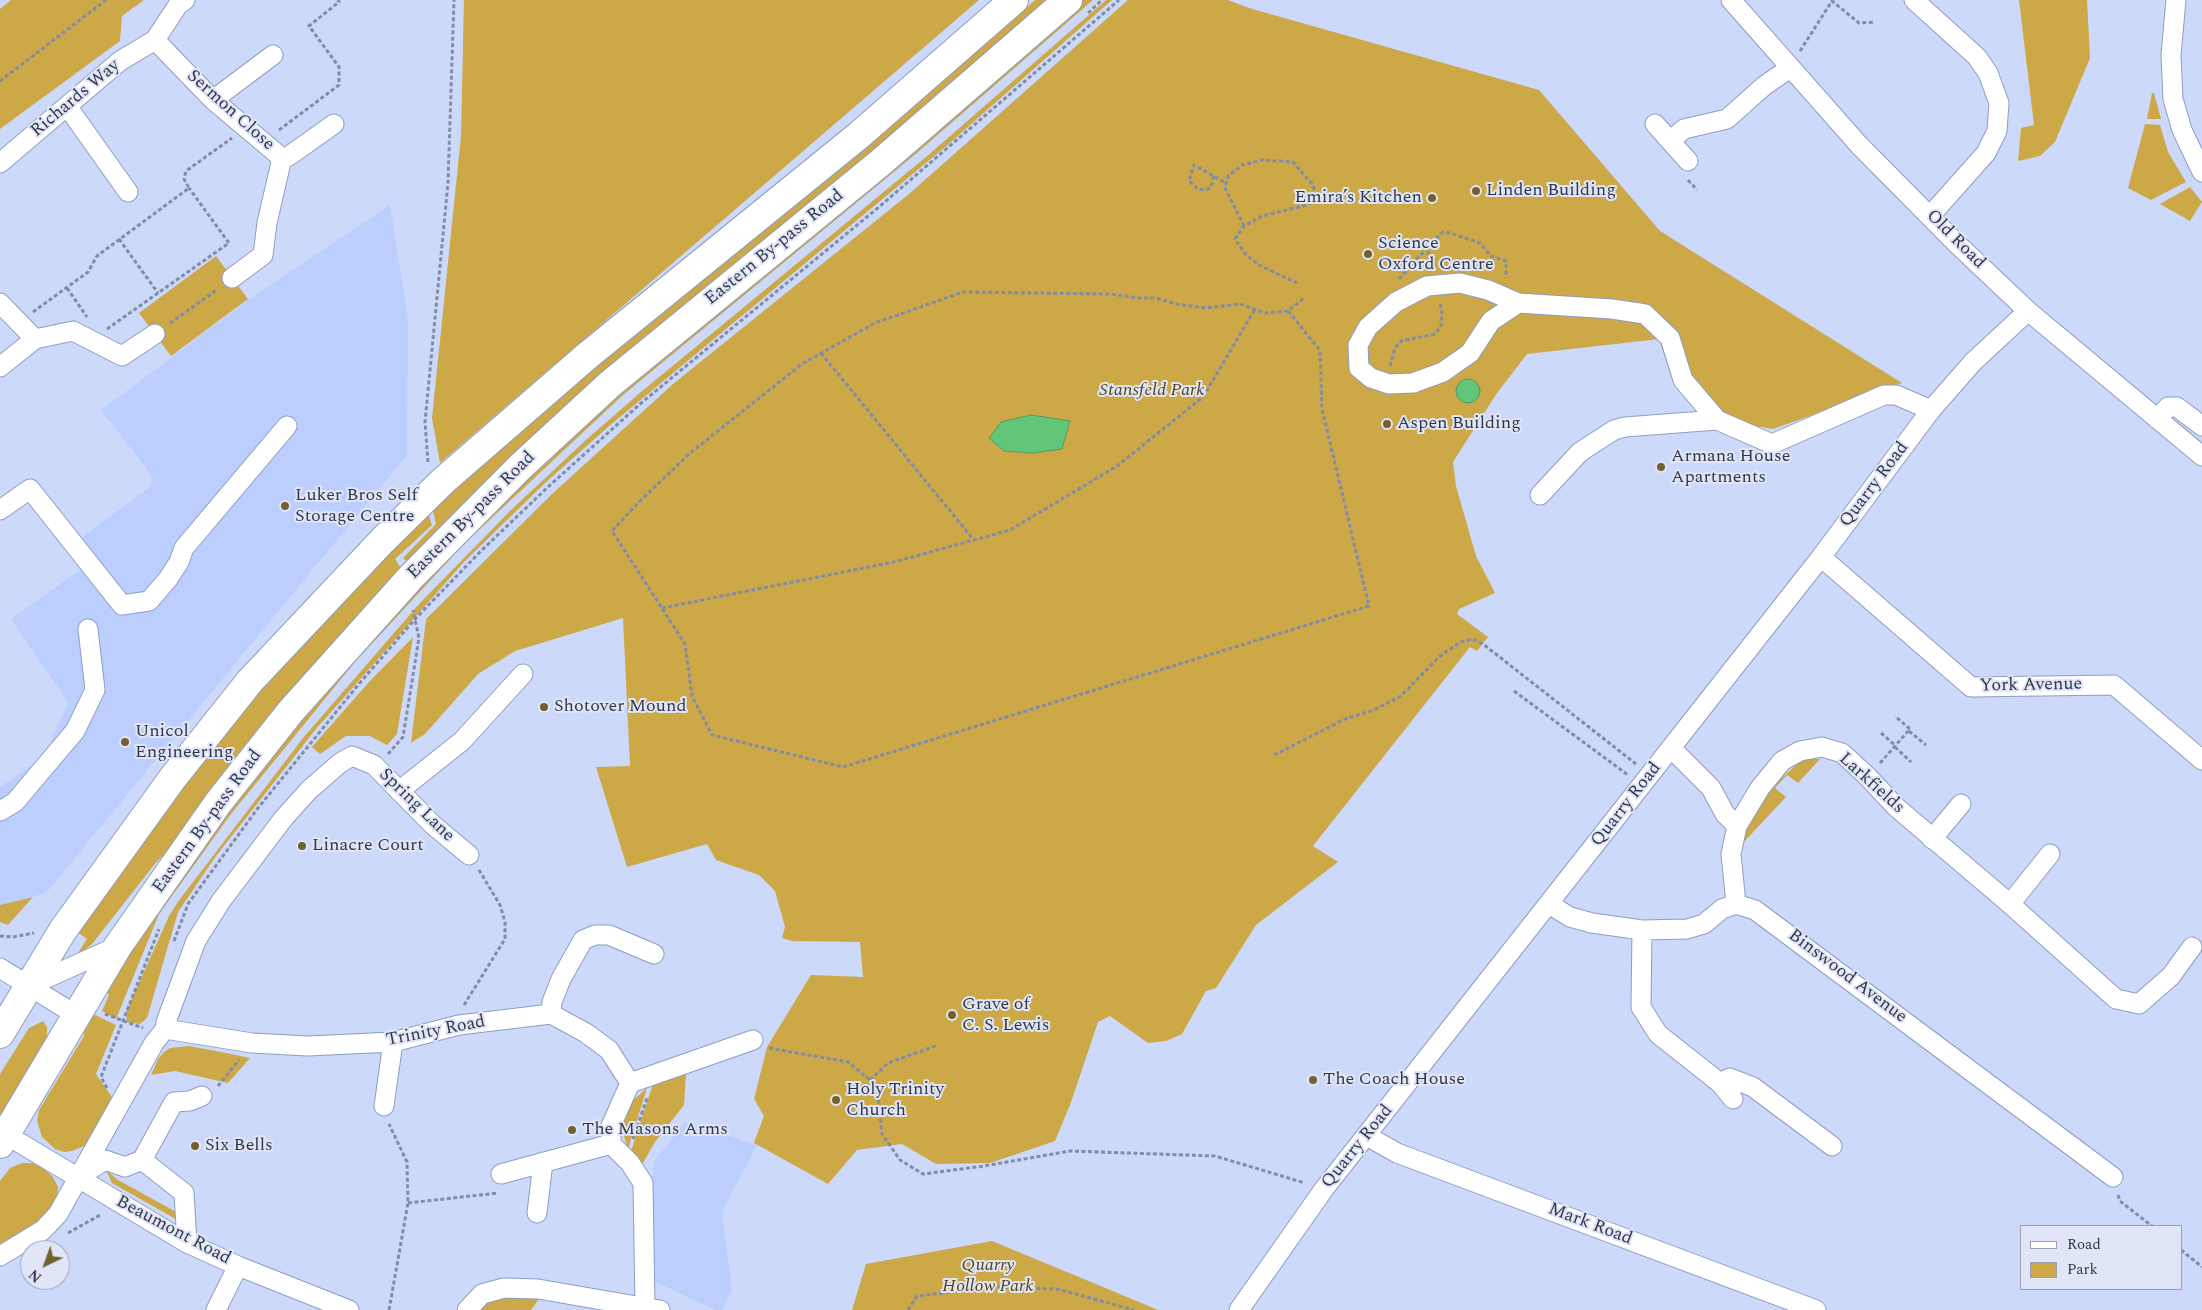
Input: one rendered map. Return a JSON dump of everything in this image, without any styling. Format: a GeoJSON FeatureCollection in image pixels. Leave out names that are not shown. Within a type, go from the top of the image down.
{"type":"FeatureCollection","features":[{"type":"Feature","properties":{"kind":"highway","name":"Eastern By-pass Road"},"geometry":{"type":"LineString","coordinates":[[0,1034],[63,930],[172,779],[250,681],[382,541],[443,482],[587,356],[858,136],[1014,0]]}},
{"type":"Feature","properties":{"kind":"highway","name":"Eastern By-pass Road"},"geometry":{"type":"LineString","coordinates":[[3,1139],[118,946],[218,803],[291,711],[411,577],[520,466],[610,384],[880,163],[1068,0]]}},
{"type":"Feature","properties":{"kind":"street"},"geometry":{"type":"LineString","coordinates":[[155,40],[178,5],[185,0]]}},
{"type":"Feature","properties":{"kind":"street","name":"Old Road"},"geometry":{"type":"LineString","coordinates":[[1731,0],[1859,145],[2028,311],[2202,456]]}},
{"type":"Feature","properties":{"kind":"street"},"geometry":{"type":"LineString","coordinates":[[1914,0],[1977,57],[1988,73],[2000,103],[1997,131],[1986,153],[1930,216]]}},
{"type":"Feature","properties":{"kind":"street"},"geometry":{"type":"LineString","coordinates":[[2176,0],[2171,55],[2173,99],[2182,130],[2202,172]]}},
{"type":"Feature","properties":{"kind":"street","name":"Sermon Close"},"geometry":{"type":"LineString","coordinates":[[155,40],[213,100],[282,158],[289,156],[334,124]]}},
{"type":"Feature","properties":{"kind":"street","name":"Richards Way"},"geometry":{"type":"LineString","coordinates":[[0,163],[120,61],[155,40]]}},
{"type":"Feature","properties":{"kind":"street"},"geometry":{"type":"LineString","coordinates":[[213,100],[273,55]]}},
{"type":"Feature","properties":{"kind":"street"},"geometry":{"type":"LineString","coordinates":[[1670,141],[1684,129],[1727,119],[1788,66]]}},
{"type":"Feature","properties":{"kind":"street"},"geometry":{"type":"LineString","coordinates":[[67,106],[128,192]]}},
{"type":"Feature","properties":{"kind":"street"},"geometry":{"type":"LineString","coordinates":[[1656,124],[1688,161]]}},
{"type":"Feature","properties":{"kind":"street"},"geometry":{"type":"LineString","coordinates":[[232,278],[263,255],[267,223],[282,158]]}},
{"type":"Feature","properties":{"kind":"street"},"geometry":{"type":"LineString","coordinates":[[1510,300],[1490,321],[1470,353],[1443,372],[1413,383],[1389,384],[1371,378],[1359,368],[1358,345],[1368,327],[1396,302],[1427,286],[1460,283],[1510,300],[1612,309],[1645,314],[1670,338],[1683,380],[1718,420],[1772,444],[1884,395],[1896,395],[1931,410]]}},
{"type":"Feature","properties":{"kind":"street"},"geometry":{"type":"LineString","coordinates":[[0,303],[35,339]]}},
{"type":"Feature","properties":{"kind":"street","name":"Quarry Road"},"geometry":{"type":"LineString","coordinates":[[1241,1309],[1324,1189],[1821,557],[1931,410],[1973,362],[2028,311]]}},
{"type":"Feature","properties":{"kind":"street"},"geometry":{"type":"LineString","coordinates":[[0,367],[35,339],[73,331],[122,356],[155,334]]}},
{"type":"Feature","properties":{"kind":"street"},"geometry":{"type":"LineString","coordinates":[[2157,419],[2168,407],[2176,407],[2202,426]]}},
{"type":"Feature","properties":{"kind":"street"},"geometry":{"type":"LineString","coordinates":[[1540,495],[1580,452],[1614,430],[1718,420]]}},
{"type":"Feature","properties":{"kind":"street"},"geometry":{"type":"LineString","coordinates":[[0,510],[30,489],[92,556],[122,604],[149,601],[175,568],[184,548],[287,426]]}},
{"type":"Feature","properties":{"kind":"street","name":"York Avenue"},"geometry":{"type":"LineString","coordinates":[[1821,557],[1971,687],[2114,685],[2202,760]]}},
{"type":"Feature","properties":{"kind":"street"},"geometry":{"type":"LineString","coordinates":[[0,811],[15,802],[76,731],[95,690],[88,629]]}},
{"type":"Feature","properties":{"kind":"street"},"geometry":{"type":"LineString","coordinates":[[400,792],[462,741],[523,674]]}},
{"type":"Feature","properties":{"kind":"street","name":"Larkfields"},"geometry":{"type":"LineString","coordinates":[[1736,904],[1731,854],[1737,826],[1760,788],[1782,761],[1800,751],[1822,747],[1842,753],[1932,840],[2010,904],[2116,999],[2139,1004],[2171,976],[2192,947]]}},
{"type":"Feature","properties":{"kind":"street"},"geometry":{"type":"LineString","coordinates":[[1671,748],[1711,788],[1725,814],[1737,826]]}},
{"type":"Feature","properties":{"kind":"street","name":"Spring Lane"},"geometry":{"type":"LineString","coordinates":[[165,1030],[166,1022],[196,941],[221,901],[283,819],[309,790],[340,763],[352,756],[374,765],[433,826],[469,855]]}},
{"type":"Feature","properties":{"kind":"street"},"geometry":{"type":"LineString","coordinates":[[1932,840],[1961,804]]}},
{"type":"Feature","properties":{"kind":"street"},"geometry":{"type":"LineString","coordinates":[[2010,904],[2050,854]]}},
{"type":"Feature","properties":{"kind":"street"},"geometry":{"type":"LineString","coordinates":[[1549,904],[1570,917],[1592,923],[1642,930],[1688,929],[1704,924],[1722,909],[1736,904]]}},
{"type":"Feature","properties":{"kind":"street","name":"Binswood Avenue"},"geometry":{"type":"LineString","coordinates":[[1736,904],[1755,910],[1782,928],[2113,1177]]}},
{"type":"Feature","properties":{"kind":"street"},"geometry":{"type":"LineString","coordinates":[[1642,930],[1641,1006],[1658,1034],[1720,1083],[1733,1098]]}},
{"type":"Feature","properties":{"kind":"street"},"geometry":{"type":"LineString","coordinates":[[630,1083],[609,1050],[586,1033],[550,1014],[552,1002],[560,979],[583,940],[595,935],[609,936],[654,954]]}},
{"type":"Feature","properties":{"kind":"street"},"geometry":{"type":"LineString","coordinates":[[28,987],[118,946]]}},
{"type":"Feature","properties":{"kind":"street"},"geometry":{"type":"LineString","coordinates":[[0,968],[76,1015]]}},
{"type":"Feature","properties":{"kind":"street","name":"Trinity Road"},"geometry":{"type":"LineString","coordinates":[[165,1030],[252,1044],[308,1046],[393,1042],[450,1027],[550,1014]]}},
{"type":"Feature","properties":{"kind":"street"},"geometry":{"type":"LineString","coordinates":[[0,1256],[43,1230],[58,1214],[154,1043],[165,1030]]}},
{"type":"Feature","properties":{"kind":"street"},"geometry":{"type":"LineString","coordinates":[[467,1310],[482,1294],[504,1288],[538,1289],[652,1308],[643,1183],[627,1159],[611,1144],[611,1126],[630,1083],[753,1040]]}},
{"type":"Feature","properties":{"kind":"street"},"geometry":{"type":"LineString","coordinates":[[384,1106],[393,1042]]}},
{"type":"Feature","properties":{"kind":"street"},"geometry":{"type":"LineString","coordinates":[[1720,1083],[1730,1078],[1753,1087],[1832,1146]]}},
{"type":"Feature","properties":{"kind":"street"},"geometry":{"type":"LineString","coordinates":[[79,1177],[104,1160],[125,1167],[142,1160],[174,1102],[190,1101],[202,1096]]}},
{"type":"Feature","properties":{"kind":"street","name":"Mark Road"},"geometry":{"type":"LineString","coordinates":[[1367,1136],[1397,1153],[1816,1310]]}},
{"type":"Feature","properties":{"kind":"street","name":"Beaumont Road"},"geometry":{"type":"LineString","coordinates":[[3,1139],[79,1177],[123,1206],[187,1243],[238,1266],[349,1310]]}},
{"type":"Feature","properties":{"kind":"street"},"geometry":{"type":"LineString","coordinates":[[501,1174],[611,1144]]}},
{"type":"Feature","properties":{"kind":"street"},"geometry":{"type":"LineString","coordinates":[[142,1160],[184,1193],[187,1243]]}},
{"type":"Feature","properties":{"kind":"street"},"geometry":{"type":"LineString","coordinates":[[537,1213],[543,1162]]}},
{"type":"Feature","properties":{"kind":"street"},"geometry":{"type":"LineString","coordinates":[[216,1310],[238,1266]]}},
{"type":"Feature","properties":{"kind":"path"},"geometry":{"type":"LineString","coordinates":[[0,81],[106,0]]}},
{"type":"Feature","properties":{"kind":"path"},"geometry":{"type":"LineString","coordinates":[[276,133],[340,85],[339,67],[309,26],[339,2],[338,0]]}},
{"type":"Feature","properties":{"kind":"path"},"geometry":{"type":"LineString","coordinates":[[429,466],[425,422],[448,183],[454,0]]}},
{"type":"Feature","properties":{"kind":"path"},"geometry":{"type":"LineString","coordinates":[[172,946],[188,904],[258,808],[313,739],[416,618],[481,551],[548,487],[640,404],[879,207],[1119,0]]}},
{"type":"Feature","properties":{"kind":"path"},"geometry":{"type":"LineString","coordinates":[[1788,66],[1800,51],[1832,0],[1859,23],[1875,22]]}},
{"type":"Feature","properties":{"kind":"path"},"geometry":{"type":"LineString","coordinates":[[100,334],[229,242],[184,179],[186,171],[246,127]]}},
{"type":"Feature","properties":{"kind":"path"},"geometry":{"type":"LineString","coordinates":[[1244,226],[1225,188],[1228,176],[1242,165],[1262,160],[1293,162],[1313,185],[1317,199],[1306,205],[1262,216],[1244,226],[1235,239],[1246,255],[1259,265],[1297,282]]}},
{"type":"Feature","properties":{"kind":"path"},"geometry":{"type":"LineString","coordinates":[[1214,176],[1211,187],[1206,190],[1198,189],[1189,181],[1194,166],[1214,176],[1226,183]]}},
{"type":"Feature","properties":{"kind":"path"},"geometry":{"type":"LineString","coordinates":[[1690,182],[1697,190]]}},
{"type":"Feature","properties":{"kind":"path"},"geometry":{"type":"LineString","coordinates":[[20,324],[27,316],[88,272],[97,256],[189,188]]}},
{"type":"Feature","properties":{"kind":"path"},"geometry":{"type":"LineString","coordinates":[[1389,384],[1390,361],[1395,348],[1401,341],[1435,334],[1441,326],[1442,313],[1427,248],[1443,232],[1480,242],[1491,256],[1506,261],[1510,300]]}},
{"type":"Feature","properties":{"kind":"path"},"geometry":{"type":"LineString","coordinates":[[119,239],[158,293]]}},
{"type":"Feature","properties":{"kind":"path"},"geometry":{"type":"LineString","coordinates":[[155,334],[232,278]]}},
{"type":"Feature","properties":{"kind":"path"},"geometry":{"type":"LineString","coordinates":[[67,288],[89,319]]}},
{"type":"Feature","properties":{"kind":"path"},"geometry":{"type":"LineString","coordinates":[[1288,311],[1320,350],[1322,409],[1368,606],[843,768],[712,735],[692,696],[685,644],[612,532],[639,502],[689,454],[802,364],[875,323],[963,292],[1111,294],[1136,298],[1156,298],[1176,304],[1206,308],[1240,304],[1265,313],[1288,311],[1304,298]]}},
{"type":"Feature","properties":{"kind":"path"},"geometry":{"type":"LineString","coordinates":[[662,608],[894,562],[1010,530],[1117,466],[1203,397],[1255,309]]}},
{"type":"Feature","properties":{"kind":"path"},"geometry":{"type":"LineString","coordinates":[[821,353],[973,540]]}},
{"type":"Feature","properties":{"kind":"path"},"geometry":{"type":"LineString","coordinates":[[374,765],[403,737],[419,638],[412,607],[405,614]]}},
{"type":"Feature","properties":{"kind":"path"},"geometry":{"type":"LineString","coordinates":[[1274,755],[1345,719],[1374,710],[1401,696],[1440,656],[1461,642],[1472,639],[1483,644],[1646,780]]}},
{"type":"Feature","properties":{"kind":"path"},"geometry":{"type":"LineString","coordinates":[[1514,691],[1646,780]]}},
{"type":"Feature","properties":{"kind":"path"},"geometry":{"type":"LineString","coordinates":[[1895,716],[1926,745]]}},
{"type":"Feature","properties":{"kind":"path"},"geometry":{"type":"LineString","coordinates":[[1868,777],[1909,730]]}},
{"type":"Feature","properties":{"kind":"path"},"geometry":{"type":"LineString","coordinates":[[1881,733],[1911,762]]}},
{"type":"Feature","properties":{"kind":"path","name":"Spring Lane"},"geometry":{"type":"LineString","coordinates":[[450,1027],[505,939],[505,922],[500,904],[469,855]]}},
{"type":"Feature","properties":{"kind":"path"},"geometry":{"type":"LineString","coordinates":[[118,1107],[101,1077],[162,923]]}},
{"type":"Feature","properties":{"kind":"path"},"geometry":{"type":"LineString","coordinates":[[0,936],[13,937],[36,932]]}},
{"type":"Feature","properties":{"kind":"path"},"geometry":{"type":"LineString","coordinates":[[753,1040],[767,1047],[848,1062],[870,1080],[878,1097],[882,1134],[900,1160],[923,1174],[984,1166],[1070,1151],[1215,1156],[1324,1189]]}},
{"type":"Feature","properties":{"kind":"path"},"geometry":{"type":"LineString","coordinates":[[202,1096],[217,1088],[252,1044]]}},
{"type":"Feature","properties":{"kind":"path"},"geometry":{"type":"LineString","coordinates":[[870,1080],[888,1064],[938,1045]]}},
{"type":"Feature","properties":{"kind":"path"},"geometry":{"type":"LineString","coordinates":[[627,1159],[654,1074]]}},
{"type":"Feature","properties":{"kind":"path"},"geometry":{"type":"LineString","coordinates":[[384,1106],[384,1113],[407,1162],[408,1203],[389,1310]]}},
{"type":"Feature","properties":{"kind":"path"},"geometry":{"type":"LineString","coordinates":[[2113,1177],[2120,1201],[2151,1225]]}},
{"type":"Feature","properties":{"kind":"path"},"geometry":{"type":"LineString","coordinates":[[408,1203],[504,1193]]}},
{"type":"Feature","properties":{"kind":"path"},"geometry":{"type":"LineString","coordinates":[[62,1236],[106,1212],[123,1206]]}},
{"type":"Feature","properties":{"kind":"path"},"geometry":{"type":"LineString","coordinates":[[2182,1251],[2202,1267]]}},
{"type":"Feature","properties":{"kind":"path"},"geometry":{"type":"LineString","coordinates":[[908,1310],[917,1296],[995,1287],[1057,1289],[1134,1310]]}},
{"type":"Feature","properties":{"kind":"shaded area"},"geometry":{"type":"Polygon","coordinates":[[[390,205],[408,320],[407,455],[46,893],[0,905],[0,787],[44,757],[68,702],[11,619],[80,570],[76,542],[150,487],[153,477],[101,410],[254,296],[390,205]]]}},
{"type":"Feature","properties":{"kind":"shaded area"},"geometry":{"type":"Polygon","coordinates":[[[1468,379],[1477,382],[1480,391],[1477,400],[1468,403],[1459,400],[1456,391],[1459,382],[1468,379]]]}},
{"type":"Feature","properties":{"kind":"shaded area"},"geometry":{"type":"Polygon","coordinates":[[[1031,415],[1070,421],[1062,449],[1033,453],[1004,451],[989,438],[1001,422],[1031,415]]]}},
{"type":"Feature","properties":{"kind":"shaded area"},"geometry":{"type":"Polygon","coordinates":[[[685,1122],[757,1145],[722,1212],[732,1289],[722,1310],[715,1310],[656,1282],[655,1279],[651,1194],[654,1162],[685,1122]]]}},
{"type":"Feature","properties":{"kind":"green space"},"geometry":{"type":"Polygon","coordinates":[[[11,0],[144,0],[122,16],[120,41],[0,129],[0,9],[11,0]]]}},
{"type":"Feature","properties":{"kind":"green space"},"geometry":{"type":"Polygon","coordinates":[[[464,0],[979,0],[440,463],[432,418],[461,136],[464,0]]]}},
{"type":"Feature","properties":{"kind":"green space"},"geometry":{"type":"Polygon","coordinates":[[[1035,0],[1053,0],[410,564],[403,558],[436,524],[432,507],[598,364],[723,264],[889,126],[1035,0]]]}},
{"type":"Feature","properties":{"kind":"green space"},"geometry":{"type":"Polygon","coordinates":[[[1083,0],[1093,0],[918,152],[623,395],[465,543],[355,662],[231,814],[159,914],[116,1019],[102,1011],[109,995],[105,988],[198,849],[315,701],[389,616],[575,430],[960,108],[1083,0]]]}},
{"type":"Feature","properties":{"kind":"green space"},"geometry":{"type":"Polygon","coordinates":[[[1106,0],[1112,0],[944,148],[608,427],[545,483],[464,562],[316,729],[216,856],[178,912],[147,1018],[140,1024],[127,1022],[126,1012],[169,916],[177,903],[303,738],[420,603],[512,509],[587,439],[641,392],[926,157],[1106,0]]]}},
{"type":"Feature","properties":{"kind":"green space","name":"Stansfeld Park"},"geometry":{"type":"Polygon","coordinates":[[[1128,0],[1228,0],[1249,8],[1539,90],[1660,231],[1902,383],[1773,429],[1706,418],[1674,385],[1659,339],[1527,354],[1497,393],[1453,462],[1456,486],[1476,556],[1495,593],[1459,609],[1457,614],[1488,637],[1477,651],[1470,647],[1313,846],[1338,862],[1256,925],[1216,988],[1206,991],[1182,1034],[1166,1041],[1148,1043],[1110,1016],[1098,1022],[1070,1105],[1055,1141],[990,1163],[936,1164],[902,1144],[857,1150],[828,1184],[754,1143],[764,1116],[754,1099],[767,1047],[811,975],[863,977],[860,942],[792,941],[782,938],[785,927],[775,891],[759,875],[716,860],[707,844],[627,867],[596,767],[630,766],[623,618],[515,651],[478,674],[425,734],[411,743],[426,619],[553,493],[673,384],[909,194],[1128,0]]]}},
{"type":"Feature","properties":{"kind":"green space"},"geometry":{"type":"Polygon","coordinates":[[[2019,0],[2087,0],[2090,58],[2055,142],[2040,156],[2018,161],[2021,128],[2034,125],[2019,0]]]}},
{"type":"Feature","properties":{"kind":"green space"},"geometry":{"type":"Polygon","coordinates":[[[2152,93],[2154,93],[2161,119],[2147,119],[2152,93]]]}},
{"type":"Feature","properties":{"kind":"green space"},"geometry":{"type":"Polygon","coordinates":[[[2145,124],[2160,125],[2168,152],[2186,182],[2151,200],[2128,188],[2145,124]]]}},
{"type":"Feature","properties":{"kind":"green space"},"geometry":{"type":"Polygon","coordinates":[[[2190,187],[2202,202],[2190,221],[2160,204],[2190,187]]]}},
{"type":"Feature","properties":{"kind":"green space"},"geometry":{"type":"Polygon","coordinates":[[[216,256],[248,299],[171,356],[139,313],[216,256]]]}},
{"type":"Feature","properties":{"kind":"green space"},"geometry":{"type":"Polygon","coordinates":[[[428,512],[432,525],[395,559],[403,571],[184,833],[154,865],[92,944],[74,959],[87,939],[77,932],[207,753],[282,664],[428,512]]]}},
{"type":"Feature","properties":{"kind":"green space"},"geometry":{"type":"Polygon","coordinates":[[[413,637],[397,734],[387,745],[370,736],[346,736],[320,754],[312,747],[368,683],[413,637]]]}},
{"type":"Feature","properties":{"kind":"green space"},"geometry":{"type":"Polygon","coordinates":[[[1806,759],[1820,759],[1798,783],[1787,775],[1775,788],[1786,797],[1741,845],[1751,818],[1772,787],[1797,764],[1806,759]]]}},
{"type":"Feature","properties":{"kind":"green space"},"geometry":{"type":"Polygon","coordinates":[[[33,897],[8,925],[0,922],[0,905],[33,897]]]}},
{"type":"Feature","properties":{"kind":"green space"},"geometry":{"type":"Polygon","coordinates":[[[91,1013],[116,1025],[96,1074],[114,1100],[89,1144],[64,1152],[55,1149],[42,1137],[37,1121],[39,1110],[84,1036],[84,1025],[91,1013]]]}},
{"type":"Feature","properties":{"kind":"green space"},"geometry":{"type":"Polygon","coordinates":[[[43,1021],[47,1027],[47,1041],[0,1124],[0,1074],[29,1028],[43,1021]]]}},
{"type":"Feature","properties":{"kind":"green space"},"geometry":{"type":"Polygon","coordinates":[[[189,1046],[250,1058],[228,1083],[175,1071],[151,1075],[158,1059],[164,1052],[170,1048],[189,1046]]]}},
{"type":"Feature","properties":{"kind":"green space"},"geometry":{"type":"Polygon","coordinates":[[[686,1073],[684,1105],[655,1142],[640,1168],[630,1154],[653,1084],[686,1073]]]}},
{"type":"Feature","properties":{"kind":"green space"},"geometry":{"type":"Polygon","coordinates":[[[647,1088],[628,1149],[623,1133],[623,1119],[631,1102],[647,1088]]]}},
{"type":"Feature","properties":{"kind":"green space"},"geometry":{"type":"Polygon","coordinates":[[[22,1163],[33,1163],[43,1168],[53,1177],[58,1187],[57,1199],[53,1209],[41,1220],[0,1247],[0,1181],[10,1168],[22,1163]]]}},
{"type":"Feature","properties":{"kind":"green space"},"geometry":{"type":"Polygon","coordinates":[[[106,1170],[118,1180],[180,1214],[181,1222],[112,1183],[106,1170]]]}},
{"type":"Feature","properties":{"kind":"green space","name":"Quarry Hollow Park"},"geometry":{"type":"Polygon","coordinates":[[[992,1241],[1158,1310],[852,1310],[866,1264],[992,1241]]]}},
{"type":"Feature","properties":{"kind":"green space"},"geometry":{"type":"Polygon","coordinates":[[[504,1296],[541,1296],[531,1310],[479,1310],[488,1300],[504,1296]]]}},
{"type":"Feature","properties":{"kind":"place","name":"Linden Building"},"geometry":{"type":"Point","coordinates":[1476,191]}},
{"type":"Feature","properties":{"kind":"place","name":"Emira’s Kitchen"},"geometry":{"type":"Point","coordinates":[1432,198]}},
{"type":"Feature","properties":{"kind":"place","name":"Science Oxford Centre"},"geometry":{"type":"Point","coordinates":[1368,254]}},
{"type":"Feature","properties":{"kind":"place","name":"Aspen Building"},"geometry":{"type":"Point","coordinates":[1387,424]}},
{"type":"Feature","properties":{"kind":"place","name":"Armana House Apartments"},"geometry":{"type":"Point","coordinates":[1661,467]}},
{"type":"Feature","properties":{"kind":"place","name":"Luker Bros Self Storage Centre"},"geometry":{"type":"Point","coordinates":[285,506]}},
{"type":"Feature","properties":{"kind":"place","name":"Shotover Mound"},"geometry":{"type":"Point","coordinates":[544,707]}},
{"type":"Feature","properties":{"kind":"place","name":"Unicol Engineering"},"geometry":{"type":"Point","coordinates":[125,742]}},
{"type":"Feature","properties":{"kind":"place","name":"Linacre Court"},"geometry":{"type":"Point","coordinates":[302,846]}},
{"type":"Feature","properties":{"kind":"place","name":"Grave of C. S. Lewis"},"geometry":{"type":"Point","coordinates":[952,1015]}},
{"type":"Feature","properties":{"kind":"place","name":"The Coach House"},"geometry":{"type":"Point","coordinates":[1313,1080]}},
{"type":"Feature","properties":{"kind":"place","name":"Holy Trinity Church"},"geometry":{"type":"Point","coordinates":[836,1100]}},
{"type":"Feature","properties":{"kind":"place","name":"The Masons Arms"},"geometry":{"type":"Point","coordinates":[572,1130]}},
{"type":"Feature","properties":{"kind":"place","name":"Six Bells"},"geometry":{"type":"Point","coordinates":[195,1146]}}]}
